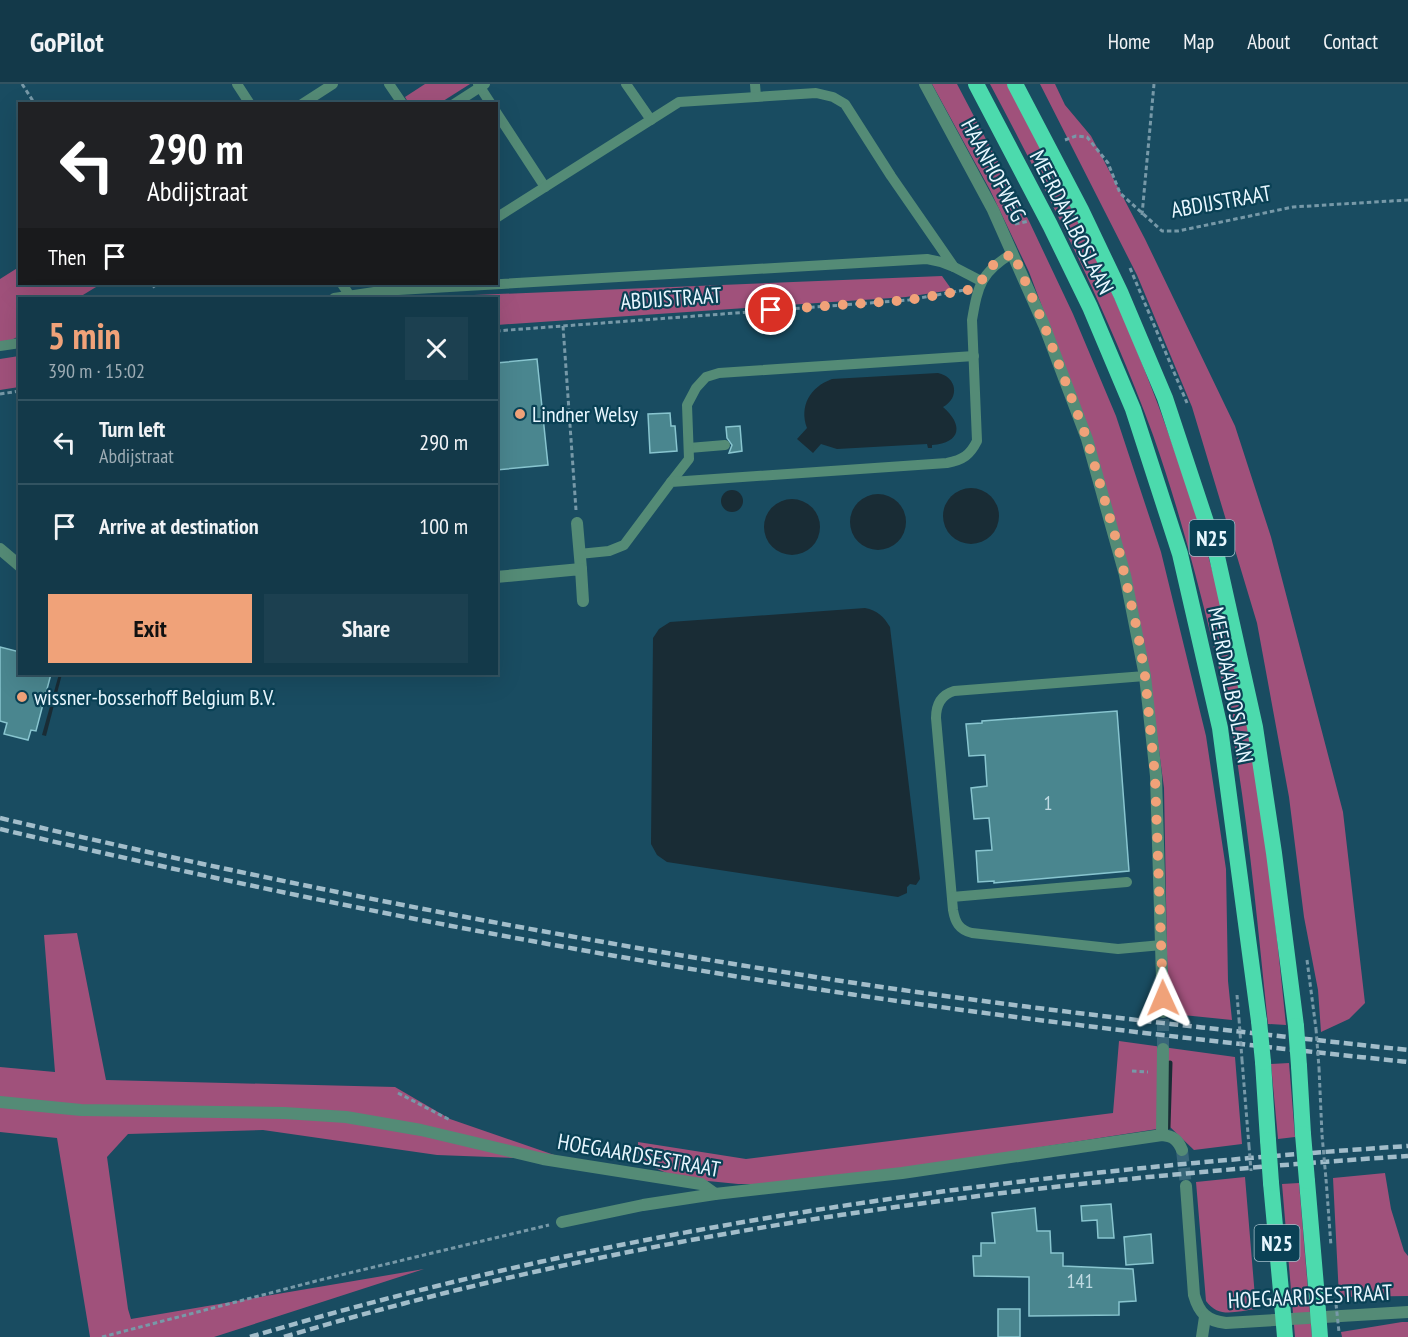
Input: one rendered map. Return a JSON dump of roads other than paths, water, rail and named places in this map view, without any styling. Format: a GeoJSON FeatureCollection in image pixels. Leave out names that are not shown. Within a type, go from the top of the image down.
{"type":"FeatureCollection","features":[{"type":"Feature","properties":{"kind":"highway","name":"MEERDAALBOSLAAN"},"geometry":{"type":"LineString","coordinates":[[976,84],[1090,307],[1133,410],[1180,554],[1220,728],[1263,1062],[1285,1337]]}},
{"type":"Feature","properties":{"kind":"highway","name":"MEERDAALBOSLAAN"},"geometry":{"type":"LineString","coordinates":[[1015,84],[1082,210],[1121,294],[1165,398],[1216,552],[1255,727],[1274,853],[1296,1026],[1320,1337]]}},
{"type":"Feature","properties":{"kind":"street","name":"HAANHOFWEG"},"geometry":{"type":"LineString","coordinates":[[925,84],[985,195],[1044,325],[1087,439],[1125,575],[1145,676],[1155,776],[1163,1012]]}},
{"type":"Feature","properties":{"kind":"street"},"geometry":{"type":"LineString","coordinates":[[577,523],[583,601]]}},
{"type":"Feature","properties":{"kind":"street"},"geometry":{"type":"LineString","coordinates":[[0,549],[18,564]]}},
{"type":"Feature","properties":{"kind":"street"},"geometry":{"type":"LineString","coordinates":[[498,577],[581,569]]}},
{"type":"Feature","properties":{"kind":"street"},"geometry":{"type":"LineString","coordinates":[[1163,1049],[1162,1135],[1171,1136],[1179,1142],[1182,1150]]}},
{"type":"Feature","properties":{"kind":"street","name":"HOEGAARDSESTRAAT"},"geometry":{"type":"LineString","coordinates":[[0,1102],[81,1110],[285,1113],[346,1117],[420,1130],[543,1159],[700,1184],[716,1194],[902,1173],[1162,1135]]}},
{"type":"Feature","properties":{"kind":"street","name":"HOEGAARDSESTRAAT"},"geometry":{"type":"LineString","coordinates":[[1186,1186],[1194,1295],[1205,1317],[1215,1322],[1226,1323],[1408,1312]]}},
{"type":"Feature","properties":{"kind":"street"},"geometry":{"type":"LineString","coordinates":[[562,1222],[643,1205],[716,1194]]}},
{"type":"Feature","properties":{"kind":"street"},"geometry":{"type":"LineString","coordinates":[[1202,1337],[1205,1317]]}},
{"type":"Feature","properties":{"kind":"lane"},"geometry":{"type":"LineString","coordinates":[[237,84],[249,102]]}},
{"type":"Feature","properties":{"kind":"lane"},"geometry":{"type":"LineString","coordinates":[[305,102],[333,84]]}},
{"type":"Feature","properties":{"kind":"lane"},"geometry":{"type":"LineString","coordinates":[[390,84],[401,102]]}},
{"type":"Feature","properties":{"kind":"lane"},"geometry":{"type":"LineString","coordinates":[[626,84],[651,120]]}},
{"type":"Feature","properties":{"kind":"lane"},"geometry":{"type":"LineString","coordinates":[[755,84],[756,97]]}},
{"type":"Feature","properties":{"kind":"lane"},"geometry":{"type":"LineString","coordinates":[[457,102],[481,85],[490,102]]}},
{"type":"Feature","properties":{"kind":"lane"},"geometry":{"type":"LineString","coordinates":[[498,217],[679,102],[816,93],[833,97],[845,104],[954,267]]}},
{"type":"Feature","properties":{"kind":"lane"},"geometry":{"type":"LineString","coordinates":[[498,115],[545,187]]}},
{"type":"Feature","properties":{"kind":"lane"},"geometry":{"type":"LineString","coordinates":[[671,482],[936,464],[961,460],[971,453],[977,441],[972,320],[981,281],[994,264],[1013,253]]}},
{"type":"Feature","properties":{"kind":"lane"},"geometry":{"type":"LineString","coordinates":[[498,284],[927,259],[954,267],[981,281]]}},
{"type":"Feature","properties":{"kind":"lane"},"geometry":{"type":"LineString","coordinates":[[343,285],[350,296]]}},
{"type":"Feature","properties":{"kind":"lane"},"geometry":{"type":"LineString","coordinates":[[381,291],[391,285]]}},
{"type":"Feature","properties":{"kind":"lane"},"geometry":{"type":"LineString","coordinates":[[342,297],[381,291],[483,285]]}},
{"type":"Feature","properties":{"kind":"lane"},"geometry":{"type":"LineString","coordinates":[[0,346],[18,344]]}},
{"type":"Feature","properties":{"kind":"lane"},"geometry":{"type":"LineString","coordinates":[[579,554],[609,551],[624,545],[690,459],[687,405],[696,388],[706,377],[719,373],[974,356]]}},
{"type":"Feature","properties":{"kind":"lane"},"geometry":{"type":"LineString","coordinates":[[689,448],[725,446]]}},
{"type":"Feature","properties":{"kind":"lane"},"geometry":{"type":"LineString","coordinates":[[1145,676],[960,689],[944,696],[937,707],[936,718],[952,897],[955,920],[960,927],[967,931],[1118,949],[1162,945]]}},
{"type":"Feature","properties":{"kind":"lane"},"geometry":{"type":"LineString","coordinates":[[952,897],[1126,882]]}},
{"type":"Feature","properties":{"kind":"water"},"geometry":{"type":"Polygon","coordinates":[[[938,373],[949,379],[954,388],[952,398],[943,407],[956,426],[954,437],[949,441],[932,445],[932,448],[928,448],[927,444],[837,449],[821,444],[813,453],[797,439],[807,428],[804,412],[808,398],[824,382],[832,379],[938,373]]]}},
{"type":"Feature","properties":{"kind":"water"},"geometry":{"type":"Polygon","coordinates":[[[971,488],[982,490],[991,496],[997,505],[999,516],[997,527],[991,536],[982,542],[971,544],[960,542],[951,536],[945,527],[943,516],[945,505],[951,496],[960,490],[971,488]]]}},
{"type":"Feature","properties":{"kind":"water"},"geometry":{"type":"Polygon","coordinates":[[[732,490],[740,493],[743,501],[740,509],[732,512],[724,509],[721,501],[724,493],[732,490]]]}},
{"type":"Feature","properties":{"kind":"water"},"geometry":{"type":"Polygon","coordinates":[[[878,494],[889,496],[898,502],[904,511],[906,522],[904,533],[898,542],[889,548],[878,550],[867,548],[858,542],[852,533],[850,522],[852,511],[858,502],[867,496],[878,494]]]}},
{"type":"Feature","properties":{"kind":"water"},"geometry":{"type":"Polygon","coordinates":[[[792,499],[803,501],[812,507],[818,516],[820,527],[818,538],[812,547],[803,553],[792,555],[781,553],[772,547],[766,538],[764,527],[766,516],[772,507],[781,501],[792,499]]]}},
{"type":"Feature","properties":{"kind":"water"},"geometry":{"type":"Polygon","coordinates":[[[865,608],[880,614],[890,627],[920,879],[916,885],[910,884],[907,887],[907,893],[898,897],[667,862],[657,855],[651,844],[653,638],[659,629],[670,622],[865,608]]]}},
{"type":"Feature","properties":{"kind":"water"},"geometry":{"type":"Polygon","coordinates":[[[59,675],[62,675],[46,736],[42,735],[59,675]]]}},
{"type":"Feature","properties":{"kind":"waterway"},"geometry":{"type":"LineString","coordinates":[[1168,1127],[1170,1063]]}},
{"type":"Feature","properties":{"kind":"tunnel"},"geometry":{"type":"LineString","coordinates":[[1163,1012],[1163,1049]]}},
{"type":"Feature","properties":{"kind":"tunnel"},"geometry":{"type":"LineString","coordinates":[[1182,1150],[1186,1186]]}},
{"type":"Feature","properties":{"kind":"railway"},"geometry":{"type":"LineString","coordinates":[[0,818],[300,884],[601,942],[702,959],[878,987],[1029,1007],[1408,1050]]}},
{"type":"Feature","properties":{"kind":"railway"},"geometry":{"type":"LineString","coordinates":[[0,829],[299,896],[702,971],[1029,1019],[1408,1062]]}},
{"type":"Feature","properties":{"kind":"railway"},"geometry":{"type":"LineString","coordinates":[[250,1337],[392,1297],[535,1263],[679,1234],[823,1209],[969,1188],[1115,1171],[1408,1146]]}},
{"type":"Feature","properties":{"kind":"railway"},"geometry":{"type":"LineString","coordinates":[[284,1337],[421,1299],[560,1266],[700,1238],[841,1215],[1124,1180],[1266,1166],[1408,1156]]}},
{"type":"Feature","properties":{"kind":"place","name":"Lindner Welsy"},"geometry":{"type":"Point","coordinates":[520,414]}},
{"type":"Feature","properties":{"kind":"place","name":"wissner-bosserhoff Belgium B.V."},"geometry":{"type":"Point","coordinates":[22,697]}}]}
